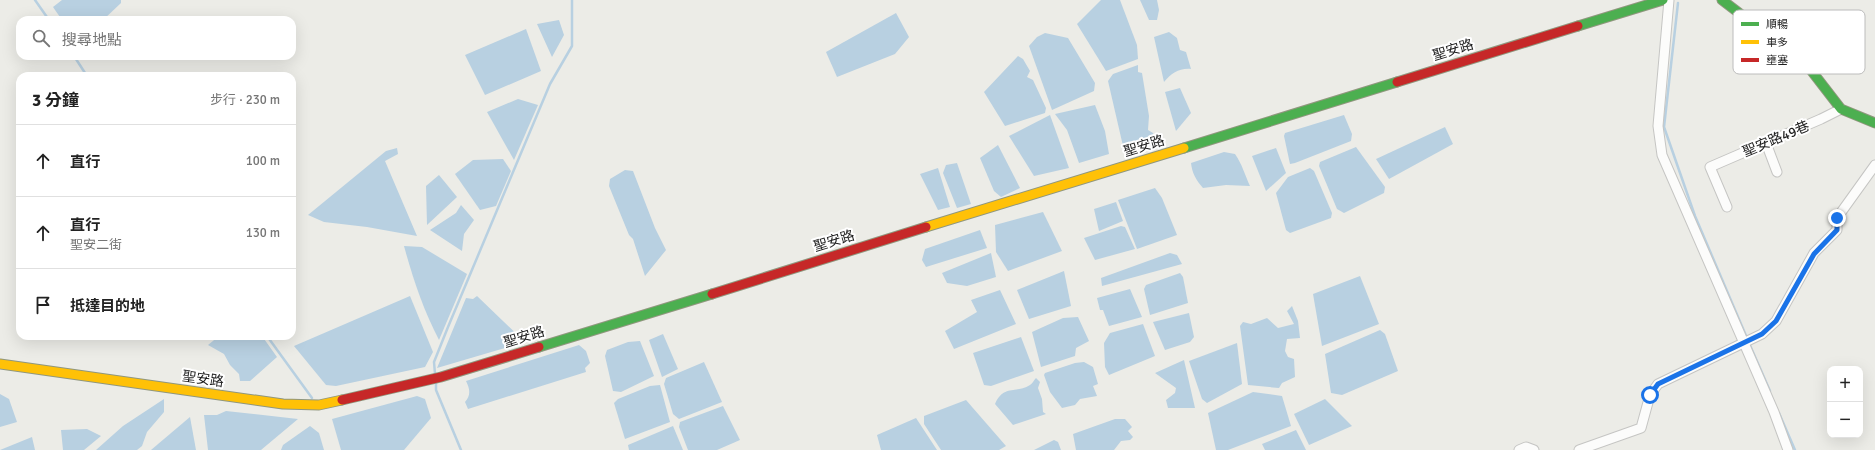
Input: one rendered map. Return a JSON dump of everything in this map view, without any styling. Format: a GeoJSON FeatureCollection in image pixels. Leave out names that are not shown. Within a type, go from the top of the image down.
{"type":"FeatureCollection","features":[{"type":"Feature","properties":{"kind":"street","name":"聖安路"},"geometry":{"type":"LineString","coordinates":[[0,364],[283,404],[320,405],[441,377],[1662,0]]}},
{"type":"Feature","properties":{"kind":"street"},"geometry":{"type":"LineString","coordinates":[[1669,0],[1658,126],[1662,156],[1746,342],[1788,450]]}},
{"type":"Feature","properties":{"kind":"street"},"geometry":{"type":"LineString","coordinates":[[1722,0],[1735,10]]}},
{"type":"Feature","properties":{"kind":"street"},"geometry":{"type":"LineString","coordinates":[[1815,74],[1841,109],[1875,123]]}},
{"type":"Feature","properties":{"kind":"street","name":"聖安路49巷"},"geometry":{"type":"LineString","coordinates":[[1727,207],[1710,167],[1821,120],[1841,109]]}},
{"type":"Feature","properties":{"kind":"street"},"geometry":{"type":"LineString","coordinates":[[1766,143],[1777,172]]}},
{"type":"Feature","properties":{"kind":"street"},"geometry":{"type":"LineString","coordinates":[[1579,450],[1641,428],[1650,395],[1658,384],[1762,334],[1776,321],[1814,254],[1837,230],[1837,218],[1875,165]]}},
{"type":"Feature","properties":{"kind":"street"},"geometry":{"type":"LineString","coordinates":[[1519,450],[1526,447],[1534,450]]}},
{"type":"Feature","properties":{"kind":"water"},"geometry":{"type":"Polygon","coordinates":[[[62,0],[121,0],[121,3],[107,16],[59,16],[53,7],[62,0]]]}},
{"type":"Feature","properties":{"kind":"water"},"geometry":{"type":"Polygon","coordinates":[[[1101,0],[1120,0],[1137,45],[1138,59],[1106,71],[1077,24],[1101,0]]]}},
{"type":"Feature","properties":{"kind":"water"},"geometry":{"type":"Polygon","coordinates":[[[1140,0],[1157,0],[1159,10],[1157,20],[1149,20],[1140,0]]]}},
{"type":"Feature","properties":{"kind":"water"},"geometry":{"type":"Polygon","coordinates":[[[896,13],[909,37],[895,54],[837,77],[826,52],[896,13]]]}},
{"type":"Feature","properties":{"kind":"water"},"geometry":{"type":"Polygon","coordinates":[[[559,20],[564,35],[552,57],[537,24],[559,20]]]}},
{"type":"Feature","properties":{"kind":"water"},"geometry":{"type":"Polygon","coordinates":[[[526,29],[541,71],[485,95],[465,55],[526,29]]]}},
{"type":"Feature","properties":{"kind":"water"},"geometry":{"type":"Polygon","coordinates":[[[1169,32],[1177,38],[1180,50],[1186,52],[1191,69],[1183,69],[1176,72],[1164,82],[1154,37],[1169,32]]]}},
{"type":"Feature","properties":{"kind":"water"},"geometry":{"type":"Polygon","coordinates":[[[1045,33],[1068,38],[1095,83],[1094,91],[1052,110],[1029,46],[1037,37],[1045,33]]]}},
{"type":"Feature","properties":{"kind":"water"},"geometry":{"type":"Polygon","coordinates":[[[1018,56],[1023,59],[1030,71],[1027,77],[1033,80],[1046,108],[1045,113],[1005,126],[984,92],[1018,56]]]}},
{"type":"Feature","properties":{"kind":"water"},"geometry":{"type":"Polygon","coordinates":[[[1138,65],[1138,72],[1142,73],[1149,116],[1148,130],[1153,133],[1156,141],[1150,145],[1130,152],[1123,146],[1108,81],[1113,74],[1138,65]]]}},
{"type":"Feature","properties":{"kind":"water"},"geometry":{"type":"Polygon","coordinates":[[[1180,88],[1191,113],[1176,131],[1165,92],[1180,88]]]}},
{"type":"Feature","properties":{"kind":"water"},"geometry":{"type":"Polygon","coordinates":[[[518,99],[538,105],[514,160],[487,112],[518,99]]]}},
{"type":"Feature","properties":{"kind":"water"},"geometry":{"type":"Polygon","coordinates":[[[1095,105],[1105,131],[1109,154],[1079,163],[1067,130],[1055,114],[1095,105]]]}},
{"type":"Feature","properties":{"kind":"water"},"geometry":{"type":"Polygon","coordinates":[[[1050,115],[1069,168],[1034,176],[1009,136],[1050,115]]]}},
{"type":"Feature","properties":{"kind":"water"},"geometry":{"type":"Polygon","coordinates":[[[1344,115],[1352,134],[1351,141],[1290,164],[1284,136],[1285,133],[1344,115]]]}},
{"type":"Feature","properties":{"kind":"water"},"geometry":{"type":"Polygon","coordinates":[[[1445,127],[1453,144],[1389,179],[1376,159],[1445,127]]]}},
{"type":"Feature","properties":{"kind":"water"},"geometry":{"type":"Polygon","coordinates":[[[998,145],[1020,188],[1001,197],[994,191],[980,158],[998,145]]]}},
{"type":"Feature","properties":{"kind":"water"},"geometry":{"type":"Polygon","coordinates":[[[1356,147],[1385,187],[1384,193],[1344,213],[1337,209],[1319,166],[1320,162],[1356,147]]]}},
{"type":"Feature","properties":{"kind":"water"},"geometry":{"type":"Polygon","coordinates":[[[397,148],[398,154],[385,161],[417,236],[367,227],[324,222],[308,215],[386,151],[397,148]]]}},
{"type":"Feature","properties":{"kind":"water"},"geometry":{"type":"Polygon","coordinates":[[[1276,148],[1286,173],[1266,191],[1252,156],[1276,148]]]}},
{"type":"Feature","properties":{"kind":"water"},"geometry":{"type":"Polygon","coordinates":[[[1224,152],[1235,154],[1242,166],[1250,186],[1226,185],[1203,188],[1196,179],[1191,163],[1224,152]]]}},
{"type":"Feature","properties":{"kind":"water"},"geometry":{"type":"Polygon","coordinates":[[[503,159],[511,171],[496,206],[480,210],[455,174],[473,160],[503,159]]]}},
{"type":"Feature","properties":{"kind":"water"},"geometry":{"type":"Polygon","coordinates":[[[957,163],[971,204],[957,208],[943,173],[946,165],[957,163]]]}},
{"type":"Feature","properties":{"kind":"water"},"geometry":{"type":"Polygon","coordinates":[[[938,168],[950,207],[938,210],[920,174],[938,168]]]}},
{"type":"Feature","properties":{"kind":"water"},"geometry":{"type":"Polygon","coordinates":[[[1310,168],[1314,171],[1332,213],[1331,218],[1290,233],[1286,230],[1276,193],[1288,177],[1310,168]]]}},
{"type":"Feature","properties":{"kind":"water"},"geometry":{"type":"Polygon","coordinates":[[[625,170],[633,171],[655,228],[666,250],[645,276],[633,239],[629,235],[609,186],[610,179],[625,170]]]}},
{"type":"Feature","properties":{"kind":"water"},"geometry":{"type":"Polygon","coordinates":[[[439,175],[457,197],[427,225],[426,186],[439,175]]]}},
{"type":"Feature","properties":{"kind":"water"},"geometry":{"type":"Polygon","coordinates":[[[1155,188],[1162,198],[1177,235],[1137,249],[1118,200],[1155,188]]]}},
{"type":"Feature","properties":{"kind":"water"},"geometry":{"type":"Polygon","coordinates":[[[1116,202],[1123,221],[1099,231],[1094,209],[1116,202]]]}},
{"type":"Feature","properties":{"kind":"water"},"geometry":{"type":"Polygon","coordinates":[[[461,205],[474,220],[464,234],[462,251],[430,230],[456,213],[461,205]]]}},
{"type":"Feature","properties":{"kind":"water"},"geometry":{"type":"Polygon","coordinates":[[[1043,212],[1062,251],[1008,271],[996,252],[995,225],[1043,212]]]}},
{"type":"Feature","properties":{"kind":"water"},"geometry":{"type":"Polygon","coordinates":[[[1121,226],[1125,227],[1135,249],[1095,260],[1084,238],[1121,226]]]}},
{"type":"Feature","properties":{"kind":"water"},"geometry":{"type":"Polygon","coordinates":[[[980,230],[987,248],[926,267],[922,260],[925,249],[980,230]]]}},
{"type":"Feature","properties":{"kind":"water"},"geometry":{"type":"Polygon","coordinates":[[[404,246],[422,247],[467,274],[439,340],[419,294],[404,246]]]}},
{"type":"Feature","properties":{"kind":"water"},"geometry":{"type":"Polygon","coordinates":[[[991,253],[996,277],[967,286],[947,283],[942,273],[991,253]]]}},
{"type":"Feature","properties":{"kind":"water"},"geometry":{"type":"Polygon","coordinates":[[[1170,253],[1177,255],[1182,264],[1102,286],[1101,278],[1170,253]]]}},
{"type":"Feature","properties":{"kind":"water"},"geometry":{"type":"Polygon","coordinates":[[[1064,271],[1071,306],[1029,319],[1017,290],[1064,271]]]}},
{"type":"Feature","properties":{"kind":"water"},"geometry":{"type":"Polygon","coordinates":[[[1180,273],[1183,277],[1188,303],[1150,315],[1144,289],[1146,285],[1180,273]]]}},
{"type":"Feature","properties":{"kind":"water"},"geometry":{"type":"Polygon","coordinates":[[[1360,276],[1379,324],[1322,346],[1313,294],[1360,276]]]}},
{"type":"Feature","properties":{"kind":"water"},"geometry":{"type":"Polygon","coordinates":[[[1130,289],[1142,317],[1109,326],[1103,310],[1100,310],[1097,298],[1130,289]]]}},
{"type":"Feature","properties":{"kind":"water"},"geometry":{"type":"Polygon","coordinates":[[[1000,290],[1016,324],[954,349],[945,331],[977,312],[971,300],[1000,290]]]}},
{"type":"Feature","properties":{"kind":"water"},"geometry":{"type":"Polygon","coordinates":[[[410,296],[433,352],[425,367],[336,386],[326,385],[294,346],[410,296]]]}},
{"type":"Feature","properties":{"kind":"water"},"geometry":{"type":"Polygon","coordinates":[[[477,296],[525,342],[437,368],[466,298],[473,299],[477,296]]]}},
{"type":"Feature","properties":{"kind":"water"},"geometry":{"type":"Polygon","coordinates":[[[1292,306],[1298,321],[1300,338],[1287,339],[1285,351],[1288,357],[1294,359],[1295,377],[1282,383],[1279,388],[1248,385],[1240,326],[1243,322],[1251,324],[1267,318],[1278,328],[1294,324],[1287,311],[1292,306]]]}},
{"type":"Feature","properties":{"kind":"water"},"geometry":{"type":"Polygon","coordinates":[[[1189,313],[1194,337],[1190,342],[1165,350],[1153,322],[1189,313]]]}},
{"type":"Feature","properties":{"kind":"water"},"geometry":{"type":"Polygon","coordinates":[[[1078,317],[1089,341],[1076,348],[1075,356],[1041,367],[1032,332],[1063,318],[1078,317]]]}},
{"type":"Feature","properties":{"kind":"water"},"geometry":{"type":"Polygon","coordinates":[[[1143,324],[1155,356],[1109,375],[1105,367],[1104,343],[1110,333],[1143,324]]]}},
{"type":"Feature","properties":{"kind":"water"},"geometry":{"type":"Polygon","coordinates":[[[1380,330],[1385,334],[1398,371],[1342,395],[1331,393],[1325,354],[1380,330]]]}},
{"type":"Feature","properties":{"kind":"water"},"geometry":{"type":"Polygon","coordinates":[[[663,334],[678,369],[662,377],[649,340],[663,334]]]}},
{"type":"Feature","properties":{"kind":"water"},"geometry":{"type":"Polygon","coordinates":[[[1021,337],[1034,371],[991,386],[984,385],[973,353],[1021,337]]]}},
{"type":"Feature","properties":{"kind":"water"},"geometry":{"type":"Polygon","coordinates":[[[214,340],[265,340],[277,357],[250,381],[240,381],[239,374],[230,365],[224,354],[208,345],[214,340]]]}},
{"type":"Feature","properties":{"kind":"water"},"geometry":{"type":"Polygon","coordinates":[[[640,341],[654,376],[621,392],[613,391],[605,356],[607,350],[628,342],[640,341]]]}},
{"type":"Feature","properties":{"kind":"water"},"geometry":{"type":"Polygon","coordinates":[[[1237,343],[1242,384],[1207,403],[1202,399],[1189,361],[1237,343]]]}},
{"type":"Feature","properties":{"kind":"water"},"geometry":{"type":"Polygon","coordinates":[[[579,345],[586,351],[590,363],[585,368],[586,372],[468,409],[465,402],[469,392],[466,381],[579,345]]]}},
{"type":"Feature","properties":{"kind":"water"},"geometry":{"type":"Polygon","coordinates":[[[1184,360],[1195,408],[1168,408],[1166,400],[1175,393],[1176,388],[1155,373],[1184,360]]]}},
{"type":"Feature","properties":{"kind":"water"},"geometry":{"type":"Polygon","coordinates":[[[704,362],[722,402],[679,419],[673,414],[664,384],[666,378],[704,362]]]}},
{"type":"Feature","properties":{"kind":"water"},"geometry":{"type":"Polygon","coordinates":[[[1084,362],[1093,367],[1098,384],[1093,386],[1097,396],[1080,399],[1075,405],[1062,408],[1050,392],[1044,375],[1045,373],[1075,363],[1084,362]]]}},
{"type":"Feature","properties":{"kind":"water"},"geometry":{"type":"Polygon","coordinates":[[[1036,378],[1040,382],[1038,388],[1042,399],[1043,412],[1046,414],[1013,425],[995,404],[1002,394],[1011,390],[1025,388],[1036,378]]]}},
{"type":"Feature","properties":{"kind":"water"},"geometry":{"type":"Polygon","coordinates":[[[660,385],[670,422],[625,439],[614,403],[618,399],[650,386],[660,385]]]}},
{"type":"Feature","properties":{"kind":"water"},"geometry":{"type":"Polygon","coordinates":[[[1253,392],[1282,396],[1291,426],[1228,450],[1216,450],[1208,413],[1253,392]]]}},
{"type":"Feature","properties":{"kind":"water"},"geometry":{"type":"Polygon","coordinates":[[[0,394],[9,399],[17,422],[0,427],[0,394]]]}},
{"type":"Feature","properties":{"kind":"water"},"geometry":{"type":"Polygon","coordinates":[[[417,396],[425,399],[431,418],[404,450],[341,450],[332,419],[417,396]]]}},
{"type":"Feature","properties":{"kind":"water"},"geometry":{"type":"Polygon","coordinates":[[[164,399],[164,412],[147,432],[142,446],[137,450],[96,450],[123,426],[164,399]]]}},
{"type":"Feature","properties":{"kind":"water"},"geometry":{"type":"Polygon","coordinates":[[[1325,399],[1352,426],[1309,445],[1294,414],[1325,399]]]}},
{"type":"Feature","properties":{"kind":"water"},"geometry":{"type":"Polygon","coordinates":[[[966,400],[1006,446],[999,450],[941,450],[924,424],[924,416],[966,400]]]}},
{"type":"Feature","properties":{"kind":"water"},"geometry":{"type":"Polygon","coordinates":[[[723,406],[740,440],[717,450],[688,450],[679,427],[680,422],[723,406]]]}},
{"type":"Feature","properties":{"kind":"water"},"geometry":{"type":"Polygon","coordinates":[[[226,411],[298,419],[261,450],[208,450],[204,415],[217,415],[226,411]]]}},
{"type":"Feature","properties":{"kind":"water"},"geometry":{"type":"Polygon","coordinates":[[[190,417],[196,450],[151,450],[190,417]]]}},
{"type":"Feature","properties":{"kind":"water"},"geometry":{"type":"Polygon","coordinates":[[[916,418],[937,450],[881,450],[877,435],[916,418]]]}},
{"type":"Feature","properties":{"kind":"water"},"geometry":{"type":"Polygon","coordinates":[[[1115,419],[1125,419],[1132,427],[1128,431],[1133,437],[1130,440],[1121,441],[1114,450],[1076,450],[1073,434],[1115,419]]]}},
{"type":"Feature","properties":{"kind":"water"},"geometry":{"type":"Polygon","coordinates":[[[310,426],[319,433],[324,450],[281,450],[283,445],[310,426]]]}},
{"type":"Feature","properties":{"kind":"water"},"geometry":{"type":"Polygon","coordinates":[[[673,426],[683,450],[629,450],[628,445],[673,426]]]}},
{"type":"Feature","properties":{"kind":"water"},"geometry":{"type":"Polygon","coordinates":[[[87,429],[101,436],[84,450],[63,450],[61,430],[87,429]]]}},
{"type":"Feature","properties":{"kind":"water"},"geometry":{"type":"Polygon","coordinates":[[[1296,430],[1306,450],[1265,450],[1262,444],[1296,430]]]}},
{"type":"Feature","properties":{"kind":"water"},"geometry":{"type":"Polygon","coordinates":[[[32,437],[35,450],[0,450],[32,437]]]}},
{"type":"Feature","properties":{"kind":"water"},"geometry":{"type":"Polygon","coordinates":[[[1054,440],[1058,442],[1061,450],[1034,450],[1054,440]]]}},
{"type":"Feature","properties":{"kind":"waterway"},"geometry":{"type":"LineString","coordinates":[[35,0],[46,16]]}},
{"type":"Feature","properties":{"kind":"waterway"},"geometry":{"type":"LineString","coordinates":[[435,374],[434,362],[448,327],[550,84],[572,46],[572,0]]}},
{"type":"Feature","properties":{"kind":"waterway"},"geometry":{"type":"LineString","coordinates":[[1678,3],[1664,127],[1695,216],[1747,338]]}},
{"type":"Feature","properties":{"kind":"waterway"},"geometry":{"type":"LineString","coordinates":[[77,60],[84,72]]}},
{"type":"Feature","properties":{"kind":"waterway"},"geometry":{"type":"LineString","coordinates":[[270,340],[312,398]]}},
{"type":"Feature","properties":{"kind":"waterway"},"geometry":{"type":"LineString","coordinates":[[1749,343],[1770,391]]}},
{"type":"Feature","properties":{"kind":"waterway"},"geometry":{"type":"LineString","coordinates":[[436,381],[436,390],[461,450]]}},
{"type":"Feature","properties":{"kind":"waterway"},"geometry":{"type":"LineString","coordinates":[[1779,413],[1795,450]]}},
{"type":"Feature","properties":{"kind":"traffic: fast"},"geometry":{"type":"LineString","coordinates":[[1578,26],[1663,0]]}},
{"type":"Feature","properties":{"kind":"traffic: fast"},"geometry":{"type":"LineString","coordinates":[[1722,0],[1735,10]]}},
{"type":"Feature","properties":{"kind":"traffic: fast"},"geometry":{"type":"LineString","coordinates":[[1814,74],[1841,109],[1875,123]]}},
{"type":"Feature","properties":{"kind":"traffic: fast"},"geometry":{"type":"LineString","coordinates":[[1184,148],[1397,82]]}},
{"type":"Feature","properties":{"kind":"traffic: fast"},"geometry":{"type":"LineString","coordinates":[[539,347],[712,294]]}},
{"type":"Feature","properties":{"kind":"traffic: slow"},"geometry":{"type":"LineString","coordinates":[[926,227],[1184,148]]}},
{"type":"Feature","properties":{"kind":"traffic: slow"},"geometry":{"type":"LineString","coordinates":[[0,364],[283,404],[319,405],[342,400]]}},
{"type":"Feature","properties":{"kind":"traffic: jam"},"geometry":{"type":"LineString","coordinates":[[1397,82],[1578,26]]}},
{"type":"Feature","properties":{"kind":"traffic: jam"},"geometry":{"type":"LineString","coordinates":[[712,294],[926,227]]}},
{"type":"Feature","properties":{"kind":"traffic: jam"},"geometry":{"type":"LineString","coordinates":[[342,400],[441,377],[539,347]]}},
{"type":"Feature","properties":{"kind":"route"},"geometry":{"type":"LineString","coordinates":[[1650,395],[1658,384],[1762,334],[1776,321],[1814,254],[1819,247],[1837,230],[1837,218]]}}]}
